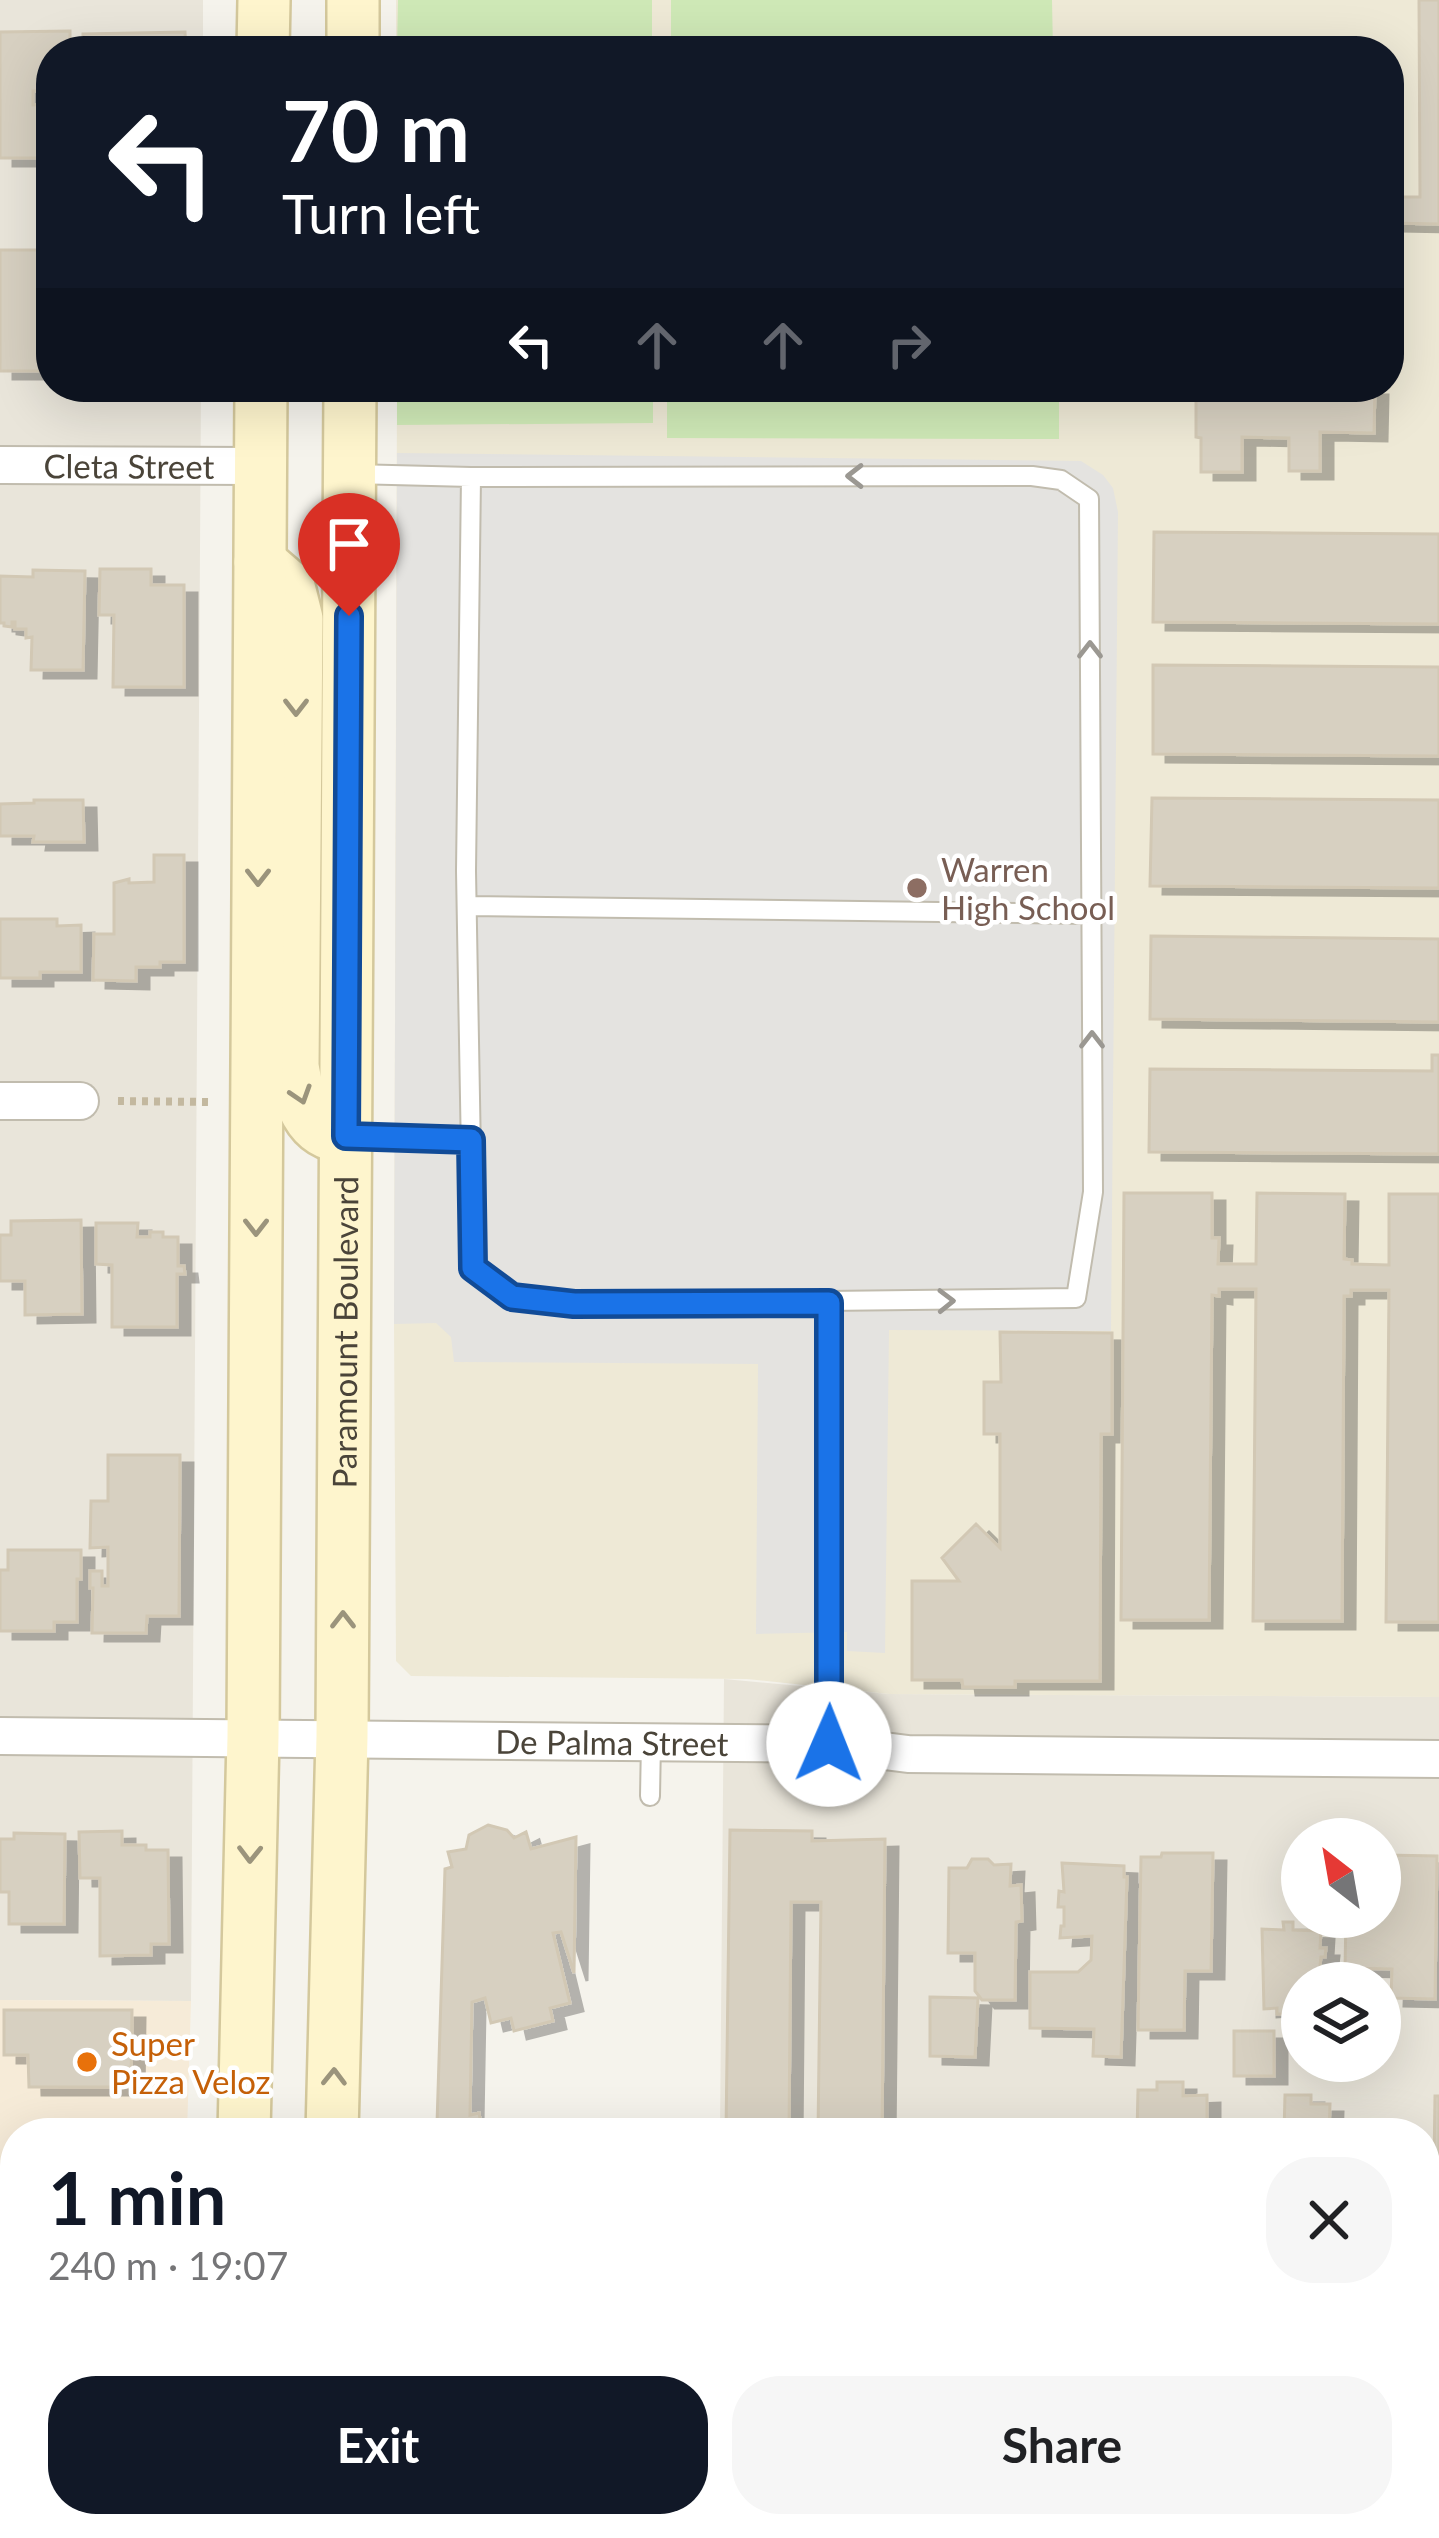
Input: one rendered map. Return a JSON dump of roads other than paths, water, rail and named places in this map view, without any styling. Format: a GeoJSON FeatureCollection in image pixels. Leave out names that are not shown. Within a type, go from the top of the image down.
{"type":"FeatureCollection","features":[{"type":"Feature","properties":{"kind":"main road"},"geometry":{"type":"LineString","coordinates":[[263,36],[264,0]]}},
{"type":"Feature","properties":{"kind":"main road"},"geometry":{"type":"LineString","coordinates":[[353,0],[353,36]]}},
{"type":"Feature","properties":{"kind":"main road"},"geometry":{"type":"LineString","coordinates":[[244,2118],[253,1737],[261,402]]}},
{"type":"Feature","properties":{"kind":"main road","name":"Paramount Boulevard"},"geometry":{"type":"LineString","coordinates":[[332,2118],[342,1737],[350,402]]}},
{"type":"Feature","properties":{"kind":"main road"},"geometry":{"type":"LineString","coordinates":[[260,562],[289,586],[297,619],[296,1087],[302,1107],[320,1130],[346,1136]]}},
{"type":"Feature","properties":{"kind":"street","name":"Cleta Street"},"geometry":{"type":"LineString","coordinates":[[0,465],[261,466]]}},
{"type":"Feature","properties":{"kind":"street"},"geometry":{"type":"LineString","coordinates":[[0,1101],[80,1101]]}},
{"type":"Feature","properties":{"kind":"street","name":"De Palma Street"},"geometry":{"type":"LineString","coordinates":[[0,1736],[829,1744],[908,1754],[1439,1760]]}},
{"type":"Feature","properties":{"kind":"lane"},"geometry":{"type":"LineString","coordinates":[[350,474],[1033,476],[1061,480],[1089,500],[1093,1192],[1076,1298],[574,1304],[512,1297],[473,1268],[467,906],[471,476]]}},
{"type":"Feature","properties":{"kind":"lane"},"geometry":{"type":"LineString","coordinates":[[467,906],[1091,914]]}},
{"type":"Feature","properties":{"kind":"lane"},"geometry":{"type":"LineString","coordinates":[[346,1136],[471,1140]]}},
{"type":"Feature","properties":{"kind":"lane"},"geometry":{"type":"LineString","coordinates":[[829,1303],[829,1744]]}},
{"type":"Feature","properties":{"kind":"lane"},"geometry":{"type":"LineString","coordinates":[[650,1796],[651,1742]]}},
{"type":"Feature","properties":{"kind":"place","name":"Warren High School"},"geometry":{"type":"Point","coordinates":[917,888]}},
{"type":"Feature","properties":{"kind":"place","name":"Super Pizza Veloz"},"geometry":{"type":"Point","coordinates":[87,2062]}}]}
